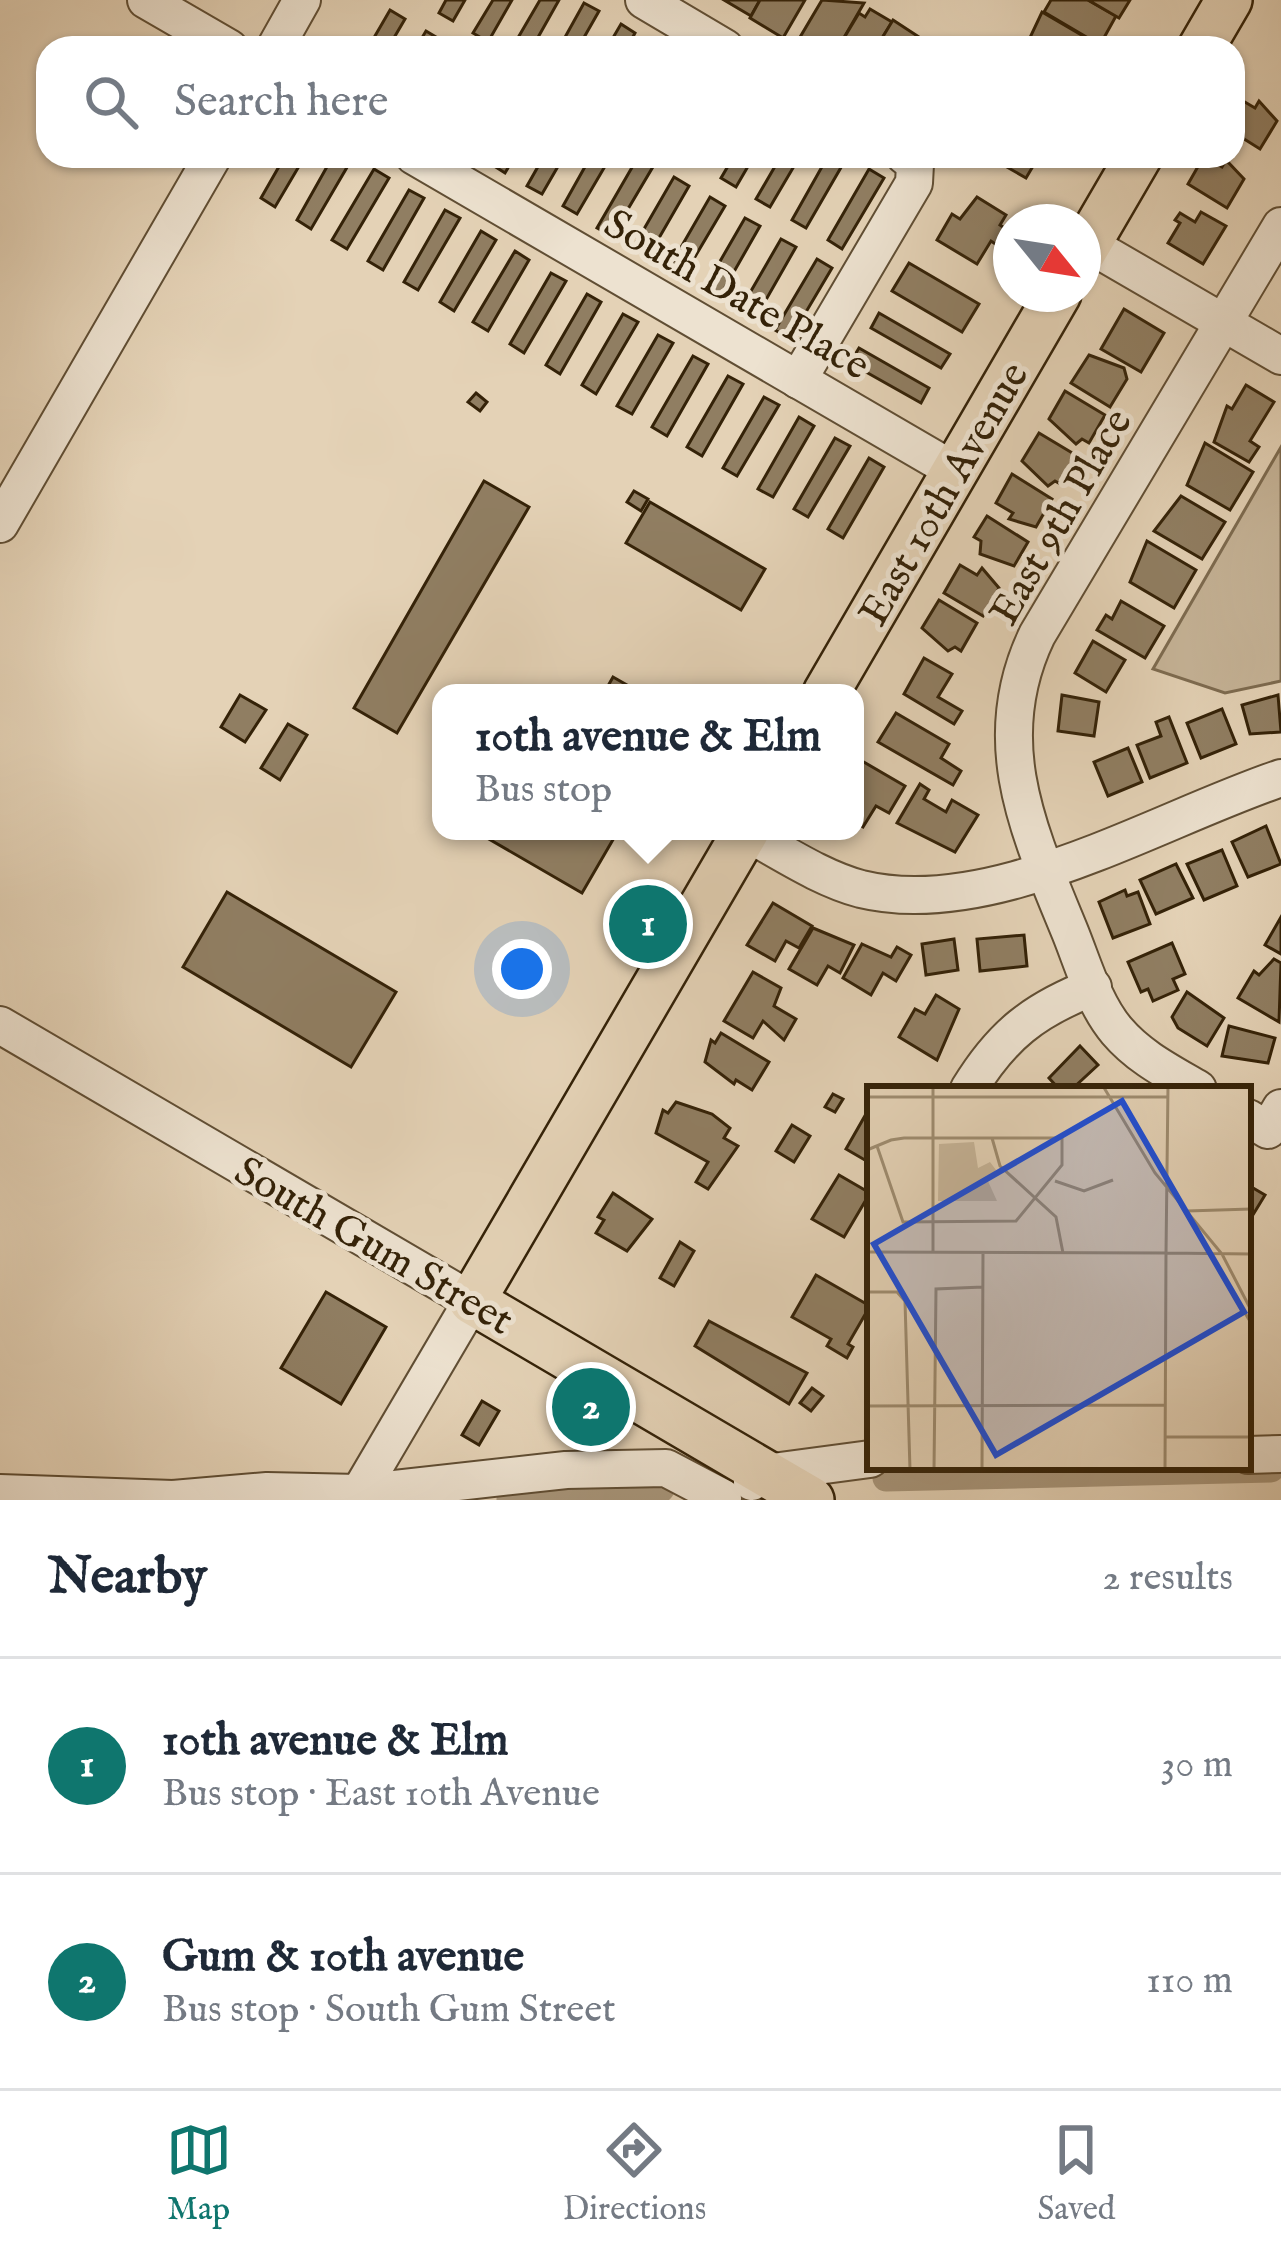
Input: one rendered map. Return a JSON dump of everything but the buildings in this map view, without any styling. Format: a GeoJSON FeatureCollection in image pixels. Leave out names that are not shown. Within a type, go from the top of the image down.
{"type":"FeatureCollection","features":[{"type":"Feature","properties":{"kind":"main road"},"geometry":{"type":"LineString","coordinates":[[1209,36],[1229,0]]}},
{"type":"Feature","properties":{"kind":"main road"},"geometry":{"type":"LineString","coordinates":[[1101,221],[1132,168]]}},
{"type":"Feature","properties":{"kind":"main road","name":"East 10th Avenue"},"geometry":{"type":"LineString","coordinates":[[831,684],[1048,312]]}},
{"type":"Feature","properties":{"kind":"main road"},"geometry":{"type":"LineString","coordinates":[[472,1301],[741,840]]}},
{"type":"Feature","properties":{"kind":"main road","name":"South Gum Street"},"geometry":{"type":"LineString","coordinates":[[472,1301],[811,1500]]}},
{"type":"Feature","properties":{"kind":"street"},"geometry":{"type":"LineString","coordinates":[[146,0],[208,36]]}},
{"type":"Feature","properties":{"kind":"street"},"geometry":{"type":"LineString","coordinates":[[282,36],[302,0]]}},
{"type":"Feature","properties":{"kind":"street"},"geometry":{"type":"LineString","coordinates":[[644,0],[705,36]]}},
{"type":"Feature","properties":{"kind":"street"},"geometry":{"type":"LineString","coordinates":[[0,524],[205,168]]}},
{"type":"Feature","properties":{"kind":"street","name":"South Date Place"},"geometry":{"type":"LineString","coordinates":[[435,168],[955,471]]}},
{"type":"Feature","properties":{"kind":"street"},"geometry":{"type":"LineString","coordinates":[[798,380],[914,183],[915,168]]}},
{"type":"Feature","properties":{"kind":"street","name":"East 9th Place"},"geometry":{"type":"LineString","coordinates":[[1193,1086],[1129,1044],[1112,1026],[1093,987],[1021,807],[1012,763],[1013,705],[1037,635],[1281,226]]}},
{"type":"Feature","properties":{"kind":"street"},"geometry":{"type":"LineString","coordinates":[[1101,257],[1281,356]]}},
{"type":"Feature","properties":{"kind":"street"},"geometry":{"type":"LineString","coordinates":[[762,840],[831,878],[889,894],[952,894],[1044,869],[1281,778]]}},
{"type":"Feature","properties":{"kind":"street"},"geometry":{"type":"LineString","coordinates":[[971,1086],[1003,1037],[1026,1017],[1093,987]]}},
{"type":"Feature","properties":{"kind":"street","name":"South Gum Street"},"geometry":{"type":"LineString","coordinates":[[0,1024],[472,1301]]}},
{"type":"Feature","properties":{"kind":"street"},"geometry":{"type":"LineString","coordinates":[[357,1496],[472,1301]]}},
{"type":"Feature","properties":{"kind":"street"},"geometry":{"type":"LineString","coordinates":[[1251,1455],[1281,1454]]}},
{"type":"Feature","properties":{"kind":"street"},"geometry":{"type":"LineString","coordinates":[[0,1493],[173,1499],[267,1491],[357,1496],[566,1470],[666,1468],[708,1499],[765,1473],[867,1459]]}},
{"type":"Feature","properties":{"kind":"shaded area"},"geometry":{"type":"Polygon","coordinates":[[[1281,447],[1281,681],[1225,693],[1153,669],[1281,447]]]}},
{"type":"Feature","properties":{"kind":"waterway"},"geometry":{"type":"LineString","coordinates":[[1251,1469],[1271,1469]]}},
{"type":"Feature","properties":{"kind":"waterway"},"geometry":{"type":"LineString","coordinates":[[886,1478],[1228,1470]]}},
{"type":"Feature","properties":{"kind":"waterway"},"geometry":{"type":"LineString","coordinates":[[510,1500],[661,1489]]}},
{"type":"Feature","properties":{"kind":"place","name":"10th avenue & Elm"},"geometry":{"type":"Point","coordinates":[648,924]}},
{"type":"Feature","properties":{"kind":"place","name":"Gum & 10th avenue"},"geometry":{"type":"Point","coordinates":[591,1407]}}]}
